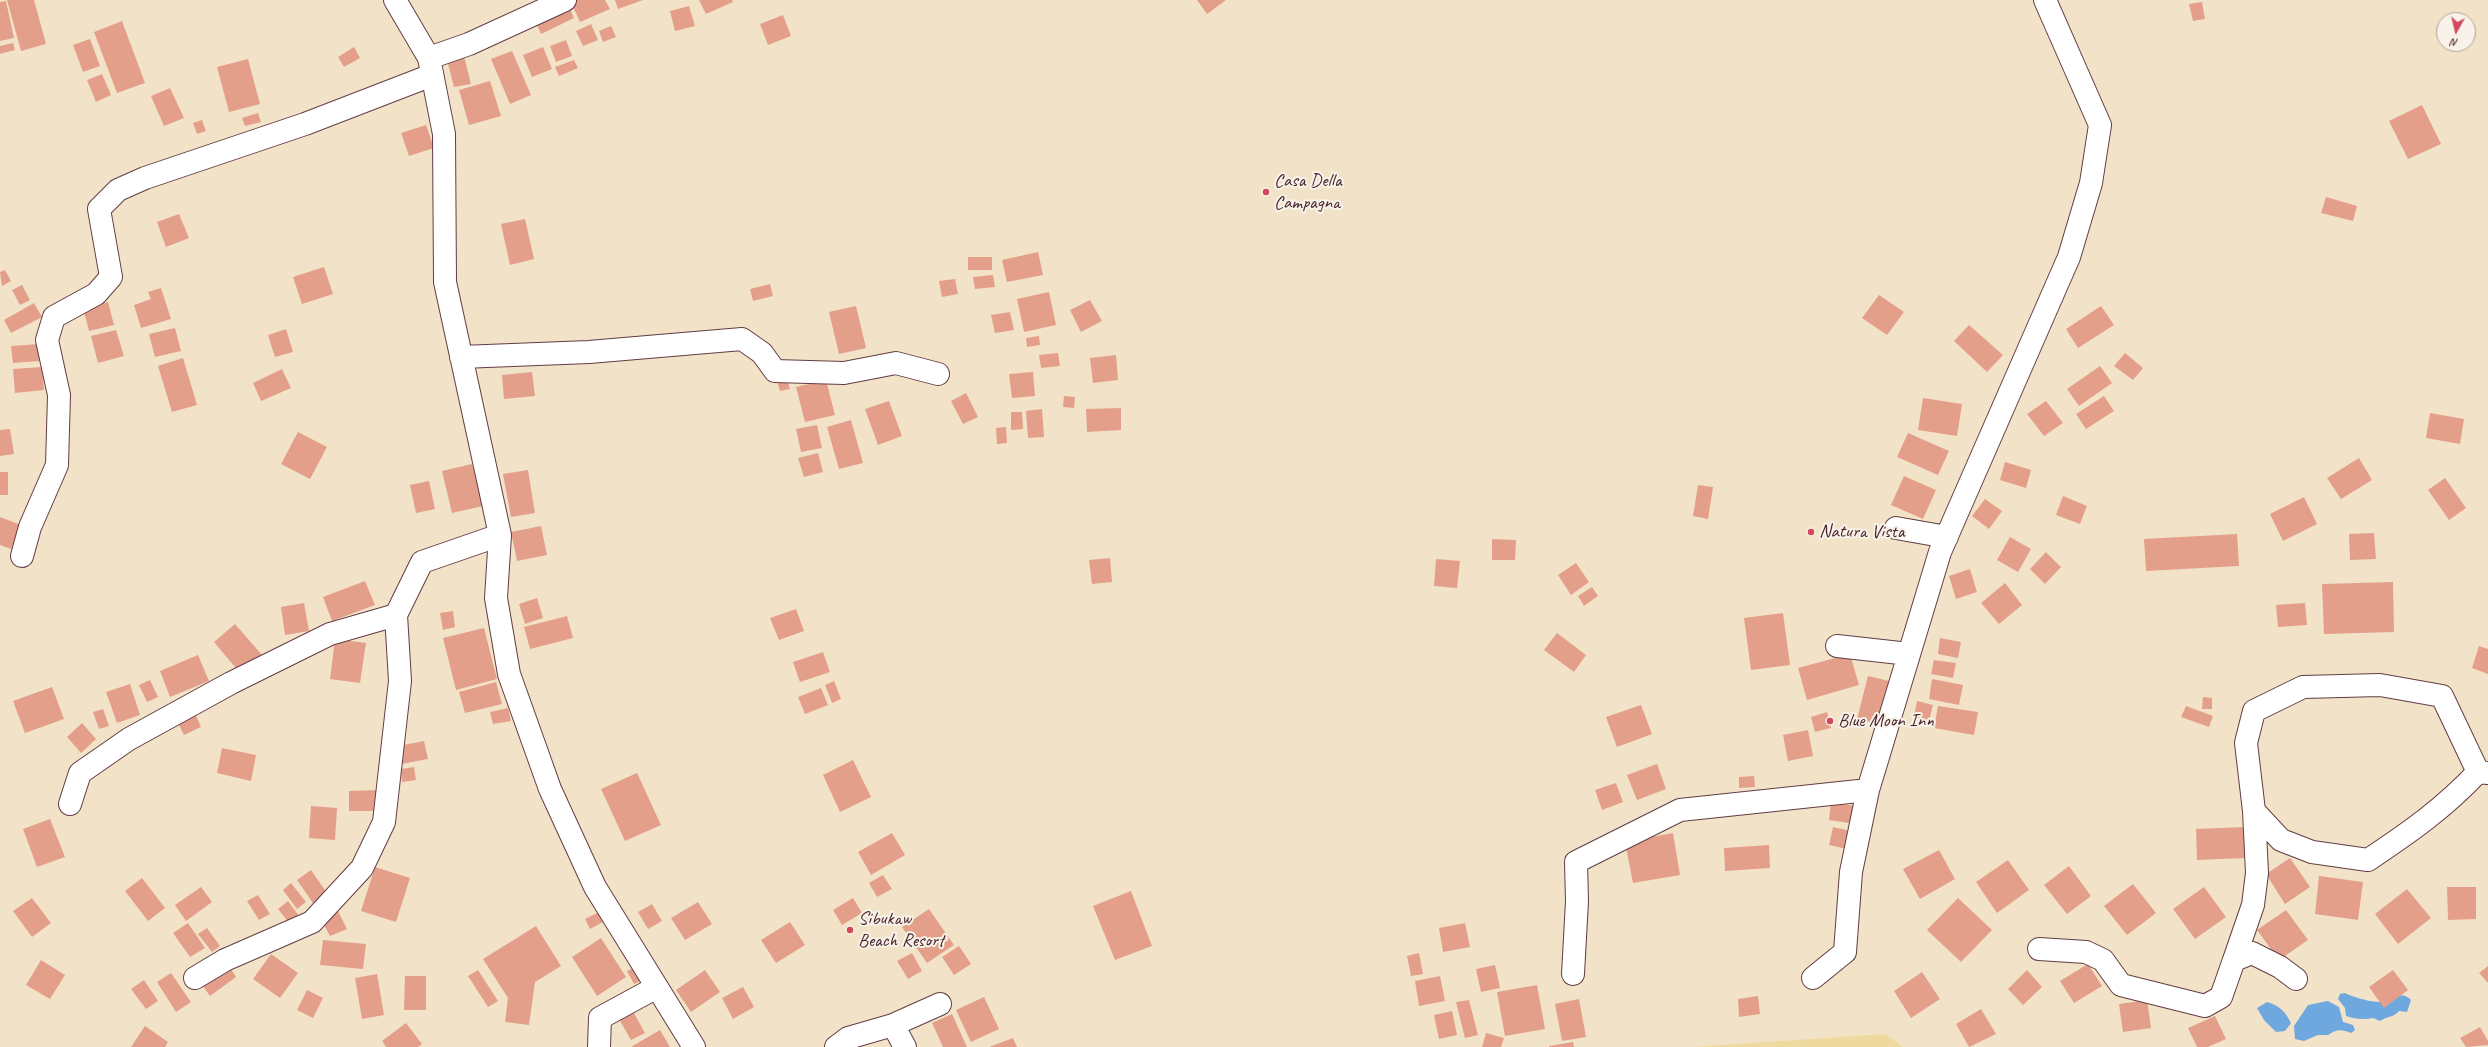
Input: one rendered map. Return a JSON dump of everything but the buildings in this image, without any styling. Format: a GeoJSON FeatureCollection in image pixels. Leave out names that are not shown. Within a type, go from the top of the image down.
{"type":"FeatureCollection","features":[{"type":"Feature","properties":{"kind":"street"},"geometry":{"type":"LineString","coordinates":[[395,0],[431,66],[444,134],[445,282],[500,535],[496,598],[509,674],[550,789],[595,886],[694,1047]]}},
{"type":"Feature","properties":{"kind":"street"},"geometry":{"type":"LineString","coordinates":[[22,556],[30,527],[57,465],[59,395],[47,340],[49,332],[54,317],[96,294],[111,277],[99,209],[118,190],[146,178],[305,124],[431,66],[469,44],[565,0]]}},
{"type":"Feature","properties":{"kind":"street"},"geometry":{"type":"LineString","coordinates":[[1813,978],[1845,952],[1851,872],[1868,790],[1909,654],[1947,537],[2069,257],[2091,183],[2100,125],[2045,0]]}},
{"type":"Feature","properties":{"kind":"street"},"geometry":{"type":"LineString","coordinates":[[461,357],[589,352],[742,339],[762,353],[775,371],[844,373],[896,364],[938,374]]}},
{"type":"Feature","properties":{"kind":"street"},"geometry":{"type":"LineString","coordinates":[[1896,528],[1947,537]]}},
{"type":"Feature","properties":{"kind":"street"},"geometry":{"type":"LineString","coordinates":[[194,978],[225,960],[312,922],[362,868],[384,822],[400,681],[396,615],[422,562],[500,535]]}},
{"type":"Feature","properties":{"kind":"street"},"geometry":{"type":"LineString","coordinates":[[70,804],[80,773],[129,739],[231,683],[330,634],[396,615]]}},
{"type":"Feature","properties":{"kind":"street"},"geometry":{"type":"LineString","coordinates":[[1837,646],[1909,654]]}},
{"type":"Feature","properties":{"kind":"street"},"geometry":{"type":"LineString","coordinates":[[2039,949],[2086,952],[2103,960],[2121,985],[2205,1006],[2221,997],[2253,905],[2257,873],[2254,811],[2246,743],[2254,711],[2303,686],[2380,685],[2442,696],[2483,773],[2420,825],[2368,860],[2312,852],[2280,840],[2254,811]]}},
{"type":"Feature","properties":{"kind":"street"},"geometry":{"type":"LineString","coordinates":[[1573,974],[1577,901],[1576,862],[1680,810],[1868,790]]}},
{"type":"Feature","properties":{"kind":"street"},"geometry":{"type":"LineString","coordinates":[[2234,960],[2252,953],[2280,967],[2296,979]]}},
{"type":"Feature","properties":{"kind":"street"},"geometry":{"type":"LineString","coordinates":[[599,1047],[600,1018],[657,987]]}},
{"type":"Feature","properties":{"kind":"street"},"geometry":{"type":"LineString","coordinates":[[836,1047],[848,1038],[893,1025],[940,1004]]}},
{"type":"Feature","properties":{"kind":"street"},"geometry":{"type":"LineString","coordinates":[[893,1025],[905,1047]]}},
{"type":"Feature","properties":{"kind":"sand"},"geometry":{"type":"Polygon","coordinates":[[[1885,1034],[1903,1047],[1692,1047],[1885,1034]]]}},
{"type":"Feature","properties":{"kind":"water"},"geometry":{"type":"Polygon","coordinates":[[[2345,993],[2374,1002],[2386,1001],[2400,995],[2403,995],[2411,1000],[2407,1012],[2399,1011],[2394,1015],[2380,1021],[2373,1018],[2359,1019],[2346,1016],[2345,1008],[2338,999],[2340,994],[2345,993]]]}},
{"type":"Feature","properties":{"kind":"water"},"geometry":{"type":"Polygon","coordinates":[[[2328,1001],[2339,1007],[2343,1022],[2353,1025],[2355,1030],[2351,1033],[2341,1030],[2336,1031],[2328,1035],[2318,1035],[2304,1041],[2295,1039],[2294,1026],[2308,1005],[2328,1001]]]}},
{"type":"Feature","properties":{"kind":"water"},"geometry":{"type":"Polygon","coordinates":[[[2267,1002],[2279,1007],[2287,1015],[2291,1023],[2285,1031],[2276,1032],[2264,1020],[2257,1008],[2267,1002]]]}},
{"type":"Feature","properties":{"kind":"place","name":"Casa Della Campagna"},"geometry":{"type":"Point","coordinates":[1266,192]}},
{"type":"Feature","properties":{"kind":"place","name":"Natura Vista"},"geometry":{"type":"Point","coordinates":[1811,532]}},
{"type":"Feature","properties":{"kind":"place","name":"Blue Moon Inn"},"geometry":{"type":"Point","coordinates":[1830,721]}},
{"type":"Feature","properties":{"kind":"place","name":"Sibukaw Beach Resort"},"geometry":{"type":"Point","coordinates":[850,930]}}]}
